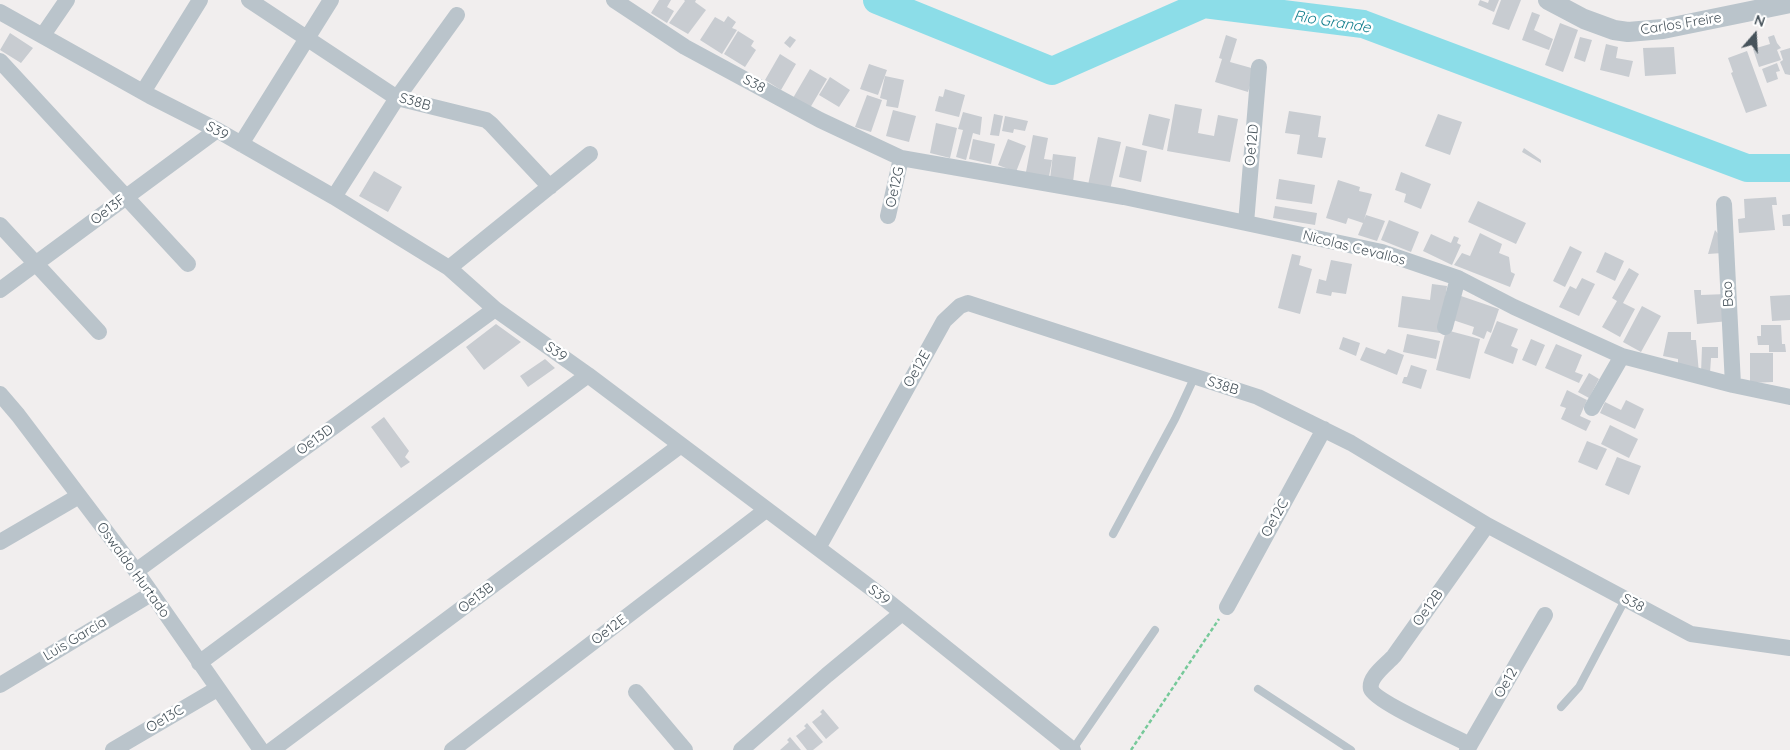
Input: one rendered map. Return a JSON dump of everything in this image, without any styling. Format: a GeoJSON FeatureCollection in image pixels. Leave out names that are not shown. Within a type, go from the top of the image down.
{"type":"FeatureCollection","features":[{"type":"Feature","properties":{"kind":"street"},"geometry":{"type":"LineString","coordinates":[[43,35],[67,0]]}},
{"type":"Feature","properties":{"kind":"street"},"geometry":{"type":"LineString","coordinates":[[143,92],[200,0]]}},
{"type":"Feature","properties":{"kind":"street","name":"S38B"},"geometry":{"type":"LineString","coordinates":[[249,0],[397,98],[486,120],[550,187]]}},
{"type":"Feature","properties":{"kind":"street"},"geometry":{"type":"LineString","coordinates":[[241,144],[331,0]]}},
{"type":"Feature","properties":{"kind":"street","name":"S38"},"geometry":{"type":"LineString","coordinates":[[614,0],[685,47],[820,120],[901,158]]}},
{"type":"Feature","properties":{"kind":"street","name":"Carlos Freire"},"geometry":{"type":"LineString","coordinates":[[1548,0],[1584,19],[1614,30],[1628,32],[1663,29],[1763,4],[1790,3]]}},
{"type":"Feature","properties":{"kind":"street","name":"S39"},"geometry":{"type":"LineString","coordinates":[[0,12],[143,92],[217,130],[334,197],[449,268],[495,309],[588,375],[818,548],[1073,750]]}},
{"type":"Feature","properties":{"kind":"street"},"geometry":{"type":"LineString","coordinates":[[334,197],[397,98],[456,14]]}},
{"type":"Feature","properties":{"kind":"street"},"geometry":{"type":"LineString","coordinates":[[0,61],[188,264]]}},
{"type":"Feature","properties":{"kind":"street","name":"Oe12D"},"geometry":{"type":"LineString","coordinates":[[1246,223],[1259,67]]}},
{"type":"Feature","properties":{"kind":"street","name":"Oe13F"},"geometry":{"type":"LineString","coordinates":[[0,290],[217,130]]}},
{"type":"Feature","properties":{"kind":"street"},"geometry":{"type":"LineString","coordinates":[[449,268],[590,154]]}},
{"type":"Feature","properties":{"kind":"street","name":"Oe12G"},"geometry":{"type":"LineString","coordinates":[[888,216],[901,158]]}},
{"type":"Feature","properties":{"kind":"street","name":"Nicolas Cevallos"},"geometry":{"type":"LineString","coordinates":[[901,158],[1124,197],[1382,252],[1458,278],[1622,356],[1733,385],[1790,397]]}},
{"type":"Feature","properties":{"kind":"street","name":"Bao"},"geometry":{"type":"LineString","coordinates":[[1724,204],[1733,385]]}},
{"type":"Feature","properties":{"kind":"street"},"geometry":{"type":"LineString","coordinates":[[0,225],[98,332]]}},
{"type":"Feature","properties":{"kind":"street"},"geometry":{"type":"LineString","coordinates":[[1445,327],[1458,278]]}},
{"type":"Feature","properties":{"kind":"street","name":"S38B"},"geometry":{"type":"LineString","coordinates":[[944,321],[960,306],[968,303],[1258,397],[1324,429],[1486,525]]}},
{"type":"Feature","properties":{"kind":"street","name":"Oe13D"},"geometry":{"type":"LineString","coordinates":[[136,571],[495,309]]}},
{"type":"Feature","properties":{"kind":"street","name":"Oe12E"},"geometry":{"type":"LineString","coordinates":[[818,548],[944,321]]}},
{"type":"Feature","properties":{"kind":"street"},"geometry":{"type":"LineString","coordinates":[[1592,408],[1622,356]]}},
{"type":"Feature","properties":{"kind":"street"},"geometry":{"type":"LineString","coordinates":[[199,663],[588,375]]}},
{"type":"Feature","properties":{"kind":"street","name":"Oswaldo Hurtado"},"geometry":{"type":"LineString","coordinates":[[0,394],[136,571],[261,750]]}},
{"type":"Feature","properties":{"kind":"street","name":"Oe12C"},"geometry":{"type":"LineString","coordinates":[[1226,607],[1324,429]]}},
{"type":"Feature","properties":{"kind":"street","name":"Oe13B"},"geometry":{"type":"LineString","coordinates":[[272,750],[680,445]]}},
{"type":"Feature","properties":{"kind":"street"},"geometry":{"type":"LineString","coordinates":[[0,542],[80,496]]}},
{"type":"Feature","properties":{"kind":"street","name":"Oe12E"},"geometry":{"type":"LineString","coordinates":[[452,750],[766,510]]}},
{"type":"Feature","properties":{"kind":"street","name":"S38"},"geometry":{"type":"LineString","coordinates":[[1486,525],[1691,634],[1790,648]]}},
{"type":"Feature","properties":{"kind":"street","name":"Oe12B"},"geometry":{"type":"LineString","coordinates":[[1468,747],[1390,705],[1376,696],[1371,689],[1374,677],[1394,655],[1486,525]]}},
{"type":"Feature","properties":{"kind":"street","name":"Luis García"},"geometry":{"type":"LineString","coordinates":[[0,685],[151,594]]}},
{"type":"Feature","properties":{"kind":"street"},"geometry":{"type":"LineString","coordinates":[[741,750],[902,613]]}},
{"type":"Feature","properties":{"kind":"street","name":"Oe12"},"geometry":{"type":"LineString","coordinates":[[1468,747],[1545,615]]}},
{"type":"Feature","properties":{"kind":"street","name":"Oe13C"},"geometry":{"type":"LineString","coordinates":[[113,750],[217,689]]}},
{"type":"Feature","properties":{"kind":"street"},"geometry":{"type":"LineString","coordinates":[[636,692],[685,750]]}},
{"type":"Feature","properties":{"kind":"lane"},"geometry":{"type":"LineString","coordinates":[[1113,534],[1175,419],[1195,376]]}},
{"type":"Feature","properties":{"kind":"lane"},"geometry":{"type":"LineString","coordinates":[[1561,707],[1579,687],[1626,598]]}},
{"type":"Feature","properties":{"kind":"lane"},"geometry":{"type":"LineString","coordinates":[[1073,750],[1155,630]]}},
{"type":"Feature","properties":{"kind":"lane"},"geometry":{"type":"LineString","coordinates":[[1258,689],[1351,750]]}},
{"type":"Feature","properties":{"kind":"path"},"geometry":{"type":"LineString","coordinates":[[1130,750],[1226,607]]}},
{"type":"Feature","properties":{"kind":"building"},"geometry":{"type":"Polygon","coordinates":[[[659,0],[671,0],[667,7],[674,11],[667,23],[651,13],[659,0]]]}},
{"type":"Feature","properties":{"kind":"building"},"geometry":{"type":"Polygon","coordinates":[[[684,0],[696,0],[695,2],[706,10],[688,34],[669,23],[684,0]]]}},
{"type":"Feature","properties":{"kind":"building"},"geometry":{"type":"Polygon","coordinates":[[[1480,0],[1488,3],[1489,0],[1499,0],[1494,12],[1478,5],[1480,0]]]}},
{"type":"Feature","properties":{"kind":"building"},"geometry":{"type":"Polygon","coordinates":[[[1501,0],[1521,0],[1509,30],[1492,24],[1501,0]]]}},
{"type":"Feature","properties":{"kind":"building"},"geometry":{"type":"Polygon","coordinates":[[[1532,12],[1540,15],[1534,30],[1553,39],[1549,50],[1522,40],[1532,12]]]}},
{"type":"Feature","properties":{"kind":"building"},"geometry":{"type":"Polygon","coordinates":[[[728,16],[736,22],[732,28],[737,30],[722,54],[700,40],[715,17],[724,22],[728,16]]]}},
{"type":"Feature","properties":{"kind":"building"},"geometry":{"type":"Polygon","coordinates":[[[1560,23],[1578,30],[1563,72],[1545,65],[1560,23]]]}},
{"type":"Feature","properties":{"kind":"building"},"geometry":{"type":"Polygon","coordinates":[[[738,31],[754,41],[751,46],[756,50],[745,67],[724,54],[738,31]]]}},
{"type":"Feature","properties":{"kind":"building"},"geometry":{"type":"Polygon","coordinates":[[[10,33],[33,48],[21,63],[0,50],[10,33]]]}},
{"type":"Feature","properties":{"kind":"building"},"geometry":{"type":"Polygon","coordinates":[[[1226,35],[1237,39],[1230,62],[1255,69],[1248,92],[1215,82],[1222,59],[1219,58],[1226,35]]]}},
{"type":"Feature","properties":{"kind":"building"},"geometry":{"type":"Polygon","coordinates":[[[1774,35],[1781,48],[1777,50],[1781,60],[1759,67],[1753,49],[1770,44],[1768,37],[1774,35]]]}},
{"type":"Feature","properties":{"kind":"building"},"geometry":{"type":"Polygon","coordinates":[[[790,36],[796,40],[790,48],[784,43],[790,36]]]}},
{"type":"Feature","properties":{"kind":"building"},"geometry":{"type":"Polygon","coordinates":[[[1580,37],[1592,40],[1585,62],[1574,58],[1580,37]]]}},
{"type":"Feature","properties":{"kind":"building"},"geometry":{"type":"Polygon","coordinates":[[[1606,44],[1618,47],[1616,58],[1633,61],[1629,77],[1600,70],[1606,44]]]}},
{"type":"Feature","properties":{"kind":"building"},"geometry":{"type":"Polygon","coordinates":[[[1674,47],[1676,74],[1645,76],[1643,48],[1674,47]]]}},
{"type":"Feature","properties":{"kind":"building"},"geometry":{"type":"Polygon","coordinates":[[[1790,48],[1790,75],[1785,74],[1780,62],[1783,60],[1780,51],[1790,48]]]}},
{"type":"Feature","properties":{"kind":"building"},"geometry":{"type":"Polygon","coordinates":[[[1747,51],[1767,106],[1746,113],[1731,73],[1733,72],[1728,58],[1747,51]]]}},
{"type":"Feature","properties":{"kind":"building"},"geometry":{"type":"Polygon","coordinates":[[[780,54],[796,64],[781,90],[765,80],[780,54]]]}},
{"type":"Feature","properties":{"kind":"building"},"geometry":{"type":"Polygon","coordinates":[[[1777,63],[1780,71],[1776,72],[1778,79],[1767,83],[1762,69],[1777,63]]]}},
{"type":"Feature","properties":{"kind":"building"},"geometry":{"type":"Polygon","coordinates":[[[869,64],[887,70],[878,95],[860,89],[869,64]]]}},
{"type":"Feature","properties":{"kind":"building"},"geometry":{"type":"Polygon","coordinates":[[[810,69],[827,79],[810,108],[793,98],[810,69]]]}},
{"type":"Feature","properties":{"kind":"building"},"geometry":{"type":"Polygon","coordinates":[[[885,76],[904,80],[898,108],[886,106],[887,100],[880,98],[885,76]]]}},
{"type":"Feature","properties":{"kind":"building"},"geometry":{"type":"Polygon","coordinates":[[[830,77],[850,90],[839,107],[819,95],[830,77]]]}},
{"type":"Feature","properties":{"kind":"building"},"geometry":{"type":"Polygon","coordinates":[[[945,89],[965,95],[959,117],[935,111],[939,96],[943,97],[945,89]]]}},
{"type":"Feature","properties":{"kind":"building"},"geometry":{"type":"Polygon","coordinates":[[[867,95],[882,100],[871,132],[855,127],[867,95]]]}},
{"type":"Feature","properties":{"kind":"building"},"geometry":{"type":"Polygon","coordinates":[[[1175,104],[1202,109],[1198,133],[1214,136],[1218,115],[1238,119],[1230,162],[1167,151],[1175,104]]]}},
{"type":"Feature","properties":{"kind":"building"},"geometry":{"type":"Polygon","coordinates":[[[893,110],[916,116],[909,142],[886,136],[893,110]]]}},
{"type":"Feature","properties":{"kind":"building"},"geometry":{"type":"Polygon","coordinates":[[[1289,111],[1321,116],[1318,137],[1326,138],[1322,158],[1297,154],[1300,135],[1285,133],[1289,111]]]}},
{"type":"Feature","properties":{"kind":"building"},"geometry":{"type":"Polygon","coordinates":[[[963,112],[982,117],[980,135],[973,133],[966,160],[956,157],[963,130],[958,129],[963,112]]]}},
{"type":"Feature","properties":{"kind":"building"},"geometry":{"type":"Polygon","coordinates":[[[994,114],[1003,116],[999,136],[990,135],[994,114]]]}},
{"type":"Feature","properties":{"kind":"building"},"geometry":{"type":"Polygon","coordinates":[[[1149,114],[1170,119],[1163,150],[1142,145],[1149,114]]]}},
{"type":"Feature","properties":{"kind":"building"},"geometry":{"type":"Polygon","coordinates":[[[1438,114],[1462,122],[1450,155],[1425,146],[1438,114]]]}},
{"type":"Feature","properties":{"kind":"building"},"geometry":{"type":"Polygon","coordinates":[[[1005,116],[1028,121],[1025,131],[1014,129],[1013,133],[1002,131],[1005,116]]]}},
{"type":"Feature","properties":{"kind":"building"},"geometry":{"type":"Polygon","coordinates":[[[936,123],[957,128],[950,158],[930,153],[936,123]]]}},
{"type":"Feature","properties":{"kind":"building"},"geometry":{"type":"Polygon","coordinates":[[[1033,135],[1048,138],[1044,159],[1052,160],[1048,182],[1025,177],[1033,135]]]}},
{"type":"Feature","properties":{"kind":"building"},"geometry":{"type":"Polygon","coordinates":[[[1098,137],[1121,142],[1110,190],[1088,185],[1098,137]]]}},
{"type":"Feature","properties":{"kind":"building"},"geometry":{"type":"Polygon","coordinates":[[[973,139],[995,144],[991,164],[969,159],[973,139]]]}},
{"type":"Feature","properties":{"kind":"building"},"geometry":{"type":"Polygon","coordinates":[[[1008,139],[1026,146],[1016,172],[998,165],[1008,139]]]}},
{"type":"Feature","properties":{"kind":"building"},"geometry":{"type":"Polygon","coordinates":[[[1126,146],[1147,151],[1141,182],[1119,177],[1126,146]]]}},
{"type":"Feature","properties":{"kind":"building"},"geometry":{"type":"Polygon","coordinates":[[[1524,148],[1541,160],[1541,163],[1522,152],[1524,148]]]}},
{"type":"Feature","properties":{"kind":"building"},"geometry":{"type":"Polygon","coordinates":[[[1053,154],[1076,157],[1073,182],[1050,179],[1053,154]]]}},
{"type":"Feature","properties":{"kind":"building"},"geometry":{"type":"Polygon","coordinates":[[[374,171],[402,187],[388,212],[359,196],[374,171]]]}},
{"type":"Feature","properties":{"kind":"building"},"geometry":{"type":"Polygon","coordinates":[[[1401,172],[1431,184],[1421,209],[1404,202],[1406,194],[1395,190],[1401,172]]]}},
{"type":"Feature","properties":{"kind":"building"},"geometry":{"type":"Polygon","coordinates":[[[1279,179],[1315,185],[1312,204],[1276,199],[1279,179]]]}},
{"type":"Feature","properties":{"kind":"building"},"geometry":{"type":"Polygon","coordinates":[[[1338,180],[1360,187],[1359,191],[1372,194],[1364,220],[1366,215],[1385,221],[1377,241],[1358,235],[1363,223],[1348,218],[1346,224],[1326,218],[1338,180]]]}},
{"type":"Feature","properties":{"kind":"building"},"geometry":{"type":"Polygon","coordinates":[[[1776,197],[1777,205],[1772,205],[1775,230],[1739,233],[1738,219],[1745,218],[1744,199],[1776,197]]]}},
{"type":"Feature","properties":{"kind":"building"},"geometry":{"type":"Polygon","coordinates":[[[1478,201],[1526,223],[1516,244],[1468,222],[1478,201]]]}},
{"type":"Feature","properties":{"kind":"building"},"geometry":{"type":"Polygon","coordinates":[[[1275,206],[1317,213],[1315,225],[1273,218],[1275,206]]]}},
{"type":"Feature","properties":{"kind":"building"},"geometry":{"type":"Polygon","coordinates":[[[1790,214],[1790,226],[1783,226],[1782,215],[1790,214]]]}},
{"type":"Feature","properties":{"kind":"building"},"geometry":{"type":"Polygon","coordinates":[[[1389,220],[1419,232],[1411,252],[1381,240],[1389,220]]]}},
{"type":"Feature","properties":{"kind":"building"},"geometry":{"type":"Polygon","coordinates":[[[1715,230],[1719,235],[1722,253],[1708,254],[1715,230]]]}},
{"type":"Feature","properties":{"kind":"building"},"geometry":{"type":"Polygon","coordinates":[[[1480,233],[1502,244],[1499,253],[1509,257],[1511,272],[1515,274],[1510,287],[1454,265],[1462,253],[1470,256],[1480,233]]]}},
{"type":"Feature","properties":{"kind":"building"},"geometry":{"type":"Polygon","coordinates":[[[1431,234],[1451,243],[1454,236],[1459,238],[1457,243],[1461,245],[1452,265],[1423,251],[1431,234]]]}},
{"type":"Feature","properties":{"kind":"building"},"geometry":{"type":"Polygon","coordinates":[[[1570,246],[1582,252],[1565,287],[1553,281],[1570,246]]]}},
{"type":"Feature","properties":{"kind":"building"},"geometry":{"type":"Polygon","coordinates":[[[1605,252],[1624,261],[1615,281],[1596,272],[1605,252]]]}},
{"type":"Feature","properties":{"kind":"building"},"geometry":{"type":"Polygon","coordinates":[[[1292,254],[1301,256],[1299,265],[1312,269],[1300,314],[1278,308],[1292,254]]]}},
{"type":"Feature","properties":{"kind":"building"},"geometry":{"type":"Polygon","coordinates":[[[1331,260],[1352,264],[1346,294],[1332,292],[1331,296],[1316,293],[1319,279],[1326,281],[1331,260]]]}},
{"type":"Feature","properties":{"kind":"building"},"geometry":{"type":"Polygon","coordinates":[[[1629,268],[1639,274],[1623,303],[1635,309],[1620,337],[1602,327],[1617,301],[1612,298],[1629,268]]]}},
{"type":"Feature","properties":{"kind":"building"},"geometry":{"type":"Polygon","coordinates":[[[1582,278],[1595,284],[1579,316],[1559,307],[1570,286],[1576,289],[1582,278]]]}},
{"type":"Feature","properties":{"kind":"building"},"geometry":{"type":"Polygon","coordinates":[[[1432,284],[1447,286],[1440,333],[1398,327],[1402,296],[1430,300],[1432,284]]]}},
{"type":"Feature","properties":{"kind":"building"},"geometry":{"type":"Polygon","coordinates":[[[1694,290],[1701,290],[1701,295],[1727,294],[1729,321],[1697,324],[1694,290]]]}},
{"type":"Feature","properties":{"kind":"building"},"geometry":{"type":"Polygon","coordinates":[[[1790,295],[1790,320],[1772,321],[1770,296],[1790,295]]]}},
{"type":"Feature","properties":{"kind":"building"},"geometry":{"type":"Polygon","coordinates":[[[1461,296],[1499,309],[1491,333],[1487,331],[1484,339],[1472,334],[1474,327],[1453,320],[1461,296]]]}},
{"type":"Feature","properties":{"kind":"building"},"geometry":{"type":"Polygon","coordinates":[[[1642,306],[1661,316],[1641,352],[1623,342],[1642,306]]]}},
{"type":"Feature","properties":{"kind":"building"},"geometry":{"type":"Polygon","coordinates":[[[1497,321],[1518,329],[1511,346],[1518,349],[1513,364],[1484,353],[1497,321]]]}},
{"type":"Feature","properties":{"kind":"building"},"geometry":{"type":"Polygon","coordinates":[[[496,324],[521,342],[484,370],[466,347],[496,324]]]}},
{"type":"Feature","properties":{"kind":"building"},"geometry":{"type":"Polygon","coordinates":[[[1761,325],[1781,325],[1782,344],[1785,344],[1786,352],[1769,352],[1769,345],[1758,345],[1757,336],[1761,336],[1761,325]]]}},
{"type":"Feature","properties":{"kind":"building"},"geometry":{"type":"Polygon","coordinates":[[[1446,330],[1480,339],[1470,379],[1436,370],[1446,330]]]}},
{"type":"Feature","properties":{"kind":"building"},"geometry":{"type":"Polygon","coordinates":[[[1668,332],[1691,332],[1691,340],[1696,340],[1699,373],[1678,368],[1678,359],[1663,356],[1668,332]]]}},
{"type":"Feature","properties":{"kind":"building"},"geometry":{"type":"Polygon","coordinates":[[[1407,334],[1440,341],[1436,359],[1403,352],[1407,334]]]}},
{"type":"Feature","properties":{"kind":"building"},"geometry":{"type":"Polygon","coordinates":[[[1343,337],[1360,343],[1356,356],[1339,349],[1343,337]]]}},
{"type":"Feature","properties":{"kind":"building"},"geometry":{"type":"Polygon","coordinates":[[[1531,339],[1545,345],[1536,366],[1522,360],[1531,339]]]}},
{"type":"Feature","properties":{"kind":"building"},"geometry":{"type":"Polygon","coordinates":[[[1556,344],[1582,355],[1575,372],[1583,375],[1579,383],[1545,368],[1556,344]]]}},
{"type":"Feature","properties":{"kind":"building"},"geometry":{"type":"Polygon","coordinates":[[[1366,347],[1385,354],[1388,349],[1404,355],[1397,375],[1360,360],[1366,347]]]}},
{"type":"Feature","properties":{"kind":"building"},"geometry":{"type":"Polygon","coordinates":[[[1702,347],[1718,347],[1718,358],[1711,358],[1710,373],[1701,373],[1702,347]]]}},
{"type":"Feature","properties":{"kind":"building"},"geometry":{"type":"Polygon","coordinates":[[[1750,353],[1773,353],[1773,382],[1750,383],[1750,353]]]}},
{"type":"Feature","properties":{"kind":"building"},"geometry":{"type":"Polygon","coordinates":[[[545,359],[555,368],[528,387],[520,376],[545,359]]]}},
{"type":"Feature","properties":{"kind":"building"},"geometry":{"type":"Polygon","coordinates":[[[1411,365],[1427,370],[1421,389],[1402,383],[1404,377],[1407,377],[1411,365]]]}},
{"type":"Feature","properties":{"kind":"building"},"geometry":{"type":"Polygon","coordinates":[[[1589,373],[1599,379],[1589,398],[1578,392],[1589,373]]]}},
{"type":"Feature","properties":{"kind":"building"},"geometry":{"type":"Polygon","coordinates":[[[1567,390],[1587,400],[1580,416],[1591,421],[1586,431],[1561,419],[1566,408],[1560,406],[1567,390]]]}},
{"type":"Feature","properties":{"kind":"building"},"geometry":{"type":"Polygon","coordinates":[[[1626,400],[1644,409],[1635,429],[1600,413],[1605,402],[1621,410],[1626,400]]]}},
{"type":"Feature","properties":{"kind":"building"},"geometry":{"type":"Polygon","coordinates":[[[384,417],[409,451],[405,457],[410,462],[401,468],[371,427],[384,417]]]}},
{"type":"Feature","properties":{"kind":"building"},"geometry":{"type":"Polygon","coordinates":[[[1610,425],[1638,439],[1629,458],[1601,444],[1610,425]]]}},
{"type":"Feature","properties":{"kind":"building"},"geometry":{"type":"Polygon","coordinates":[[[1587,441],[1607,449],[1597,470],[1578,462],[1587,441]]]}},
{"type":"Feature","properties":{"kind":"building"},"geometry":{"type":"Polygon","coordinates":[[[1617,457],[1641,466],[1629,495],[1605,485],[1617,457]]]}},
{"type":"Feature","properties":{"kind":"building"},"geometry":{"type":"Polygon","coordinates":[[[823,709],[839,728],[826,739],[812,722],[822,714],[820,712],[823,709]]]}},
{"type":"Feature","properties":{"kind":"building"},"geometry":{"type":"Polygon","coordinates":[[[807,723],[823,742],[813,750],[807,750],[796,736],[806,728],[804,726],[807,723]]]}},
{"type":"Feature","properties":{"kind":"building"},"geometry":{"type":"Polygon","coordinates":[[[790,737],[801,750],[780,750],[789,742],[787,740],[790,737]]]}},
{"type":"Feature","properties":{"kind":"waterway","name":"Rio Grande"},"geometry":{"type":"LineString","coordinates":[[877,0],[1052,71],[1204,4],[1363,24],[1747,168],[1790,168]]}}]}
